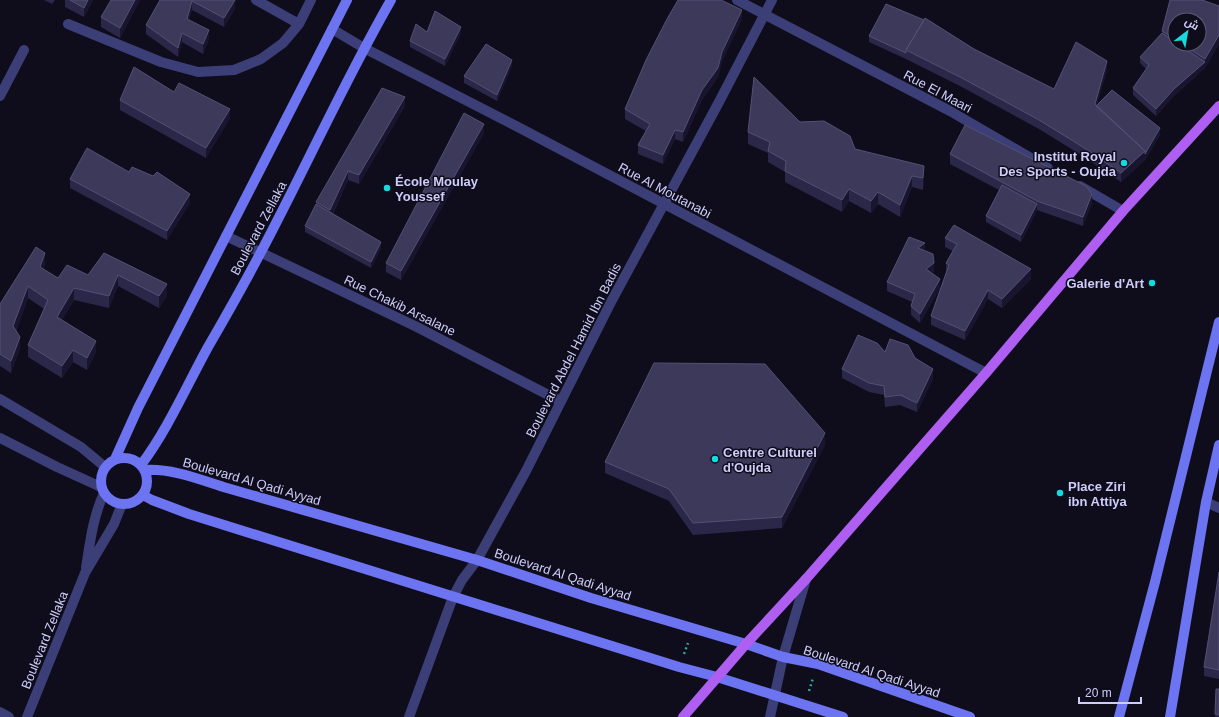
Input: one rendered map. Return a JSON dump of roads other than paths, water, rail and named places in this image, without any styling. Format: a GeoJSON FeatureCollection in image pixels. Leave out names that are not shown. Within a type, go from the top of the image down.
{"type":"FeatureCollection","features":[{"type":"Feature","properties":{"kind":"main road","name":"Boulevard Zellaka"},"geometry":{"type":"LineString","coordinates":[[115,459],[138,408],[347,0]]}},
{"type":"Feature","properties":{"kind":"main road","name":"Boulevard Zellaka"},"geometry":{"type":"LineString","coordinates":[[143,468],[261,252],[364,48],[391,0]]}},
{"type":"Feature","properties":{"kind":"main road"},"geometry":{"type":"LineString","coordinates":[[682,717],[806,579],[986,373],[1123,211],[1219,106]]}},
{"type":"Feature","properties":{"kind":"main road"},"geometry":{"type":"LineString","coordinates":[[1119,717],[1155,582],[1219,322]]}},
{"type":"Feature","properties":{"kind":"main road"},"geometry":{"type":"LineString","coordinates":[[1170,717],[1206,502],[1219,444]]}},
{"type":"Feature","properties":{"kind":"main road"},"geometry":{"type":"LineString","coordinates":[[122,457],[131,458],[143,468],[147,475],[147,484],[143,495],[134,502],[122,504],[115,502],[109,499],[102,490],[101,476],[105,467],[115,459],[122,457]]}},
{"type":"Feature","properties":{"kind":"main road","name":"Boulevard Al Qadi Ayyad"},"geometry":{"type":"LineString","coordinates":[[143,468],[168,471],[191,477],[477,560],[693,630],[746,644],[783,657],[818,664],[970,717]]}},
{"type":"Feature","properties":{"kind":"main road"},"geometry":{"type":"LineString","coordinates":[[143,495],[189,514],[843,717]]}},
{"type":"Feature","properties":{"kind":"street"},"geometry":{"type":"LineString","coordinates":[[256,0],[299,24]]}},
{"type":"Feature","properties":{"kind":"street"},"geometry":{"type":"LineString","coordinates":[[68,24],[161,62],[198,72],[234,70],[261,59],[283,43],[299,24],[311,0]]}},
{"type":"Feature","properties":{"kind":"street","name":"Rue El Maari"},"geometry":{"type":"LineString","coordinates":[[737,0],[950,111],[1054,171]]}},
{"type":"Feature","properties":{"kind":"street","name":"Boulevard Abdel Hamid Ibn Badis"},"geometry":{"type":"LineString","coordinates":[[409,717],[454,597],[462,580],[477,560],[526,471],[607,309],[719,102],[772,0]]}},
{"type":"Feature","properties":{"kind":"street","name":"Rue Al Moutanabi"},"geometry":{"type":"LineString","coordinates":[[332,30],[986,373]]}},
{"type":"Feature","properties":{"kind":"street"},"geometry":{"type":"LineString","coordinates":[[0,96],[24,50]]}},
{"type":"Feature","properties":{"kind":"street"},"geometry":{"type":"LineString","coordinates":[[1075,183],[1123,211]]}},
{"type":"Feature","properties":{"kind":"street","name":"Rue Chakib Arsalane"},"geometry":{"type":"LineString","coordinates":[[226,236],[415,326],[560,401]]}},
{"type":"Feature","properties":{"kind":"street"},"geometry":{"type":"LineString","coordinates":[[0,399],[81,448],[105,467]]}},
{"type":"Feature","properties":{"kind":"street"},"geometry":{"type":"LineString","coordinates":[[0,438],[102,490]]}},
{"type":"Feature","properties":{"kind":"street","name":"Boulevard Zellaka"},"geometry":{"type":"LineString","coordinates":[[85,574],[93,524],[102,490]]}},
{"type":"Feature","properties":{"kind":"street"},"geometry":{"type":"LineString","coordinates":[[1206,502],[1219,508]]}},
{"type":"Feature","properties":{"kind":"street","name":"Boulevard Zellaka"},"geometry":{"type":"LineString","coordinates":[[27,717],[85,574],[114,524],[122,504]]}},
{"type":"Feature","properties":{"kind":"street"},"geometry":{"type":"LineString","coordinates":[[770,717],[783,657],[806,579]]}},
{"type":"Feature","properties":{"kind":"street"},"geometry":{"type":"LineString","coordinates":[[0,712],[9,717]]}},
{"type":"Feature","properties":{"kind":"place","name":"Institut Royal Des Sports - Oujda"},"geometry":{"type":"Point","coordinates":[1124,163]}},
{"type":"Feature","properties":{"kind":"place","name":"École Moulay Youssef"},"geometry":{"type":"Point","coordinates":[387,188]}},
{"type":"Feature","properties":{"kind":"place","name":"Galerie d'Art"},"geometry":{"type":"Point","coordinates":[1152,283]}},
{"type":"Feature","properties":{"kind":"place","name":"Centre Culturel d'Oujda"},"geometry":{"type":"Point","coordinates":[715,459]}},
{"type":"Feature","properties":{"kind":"place","name":"Place Ziri ibn Attiya"},"geometry":{"type":"Point","coordinates":[1060,493]}}]}
